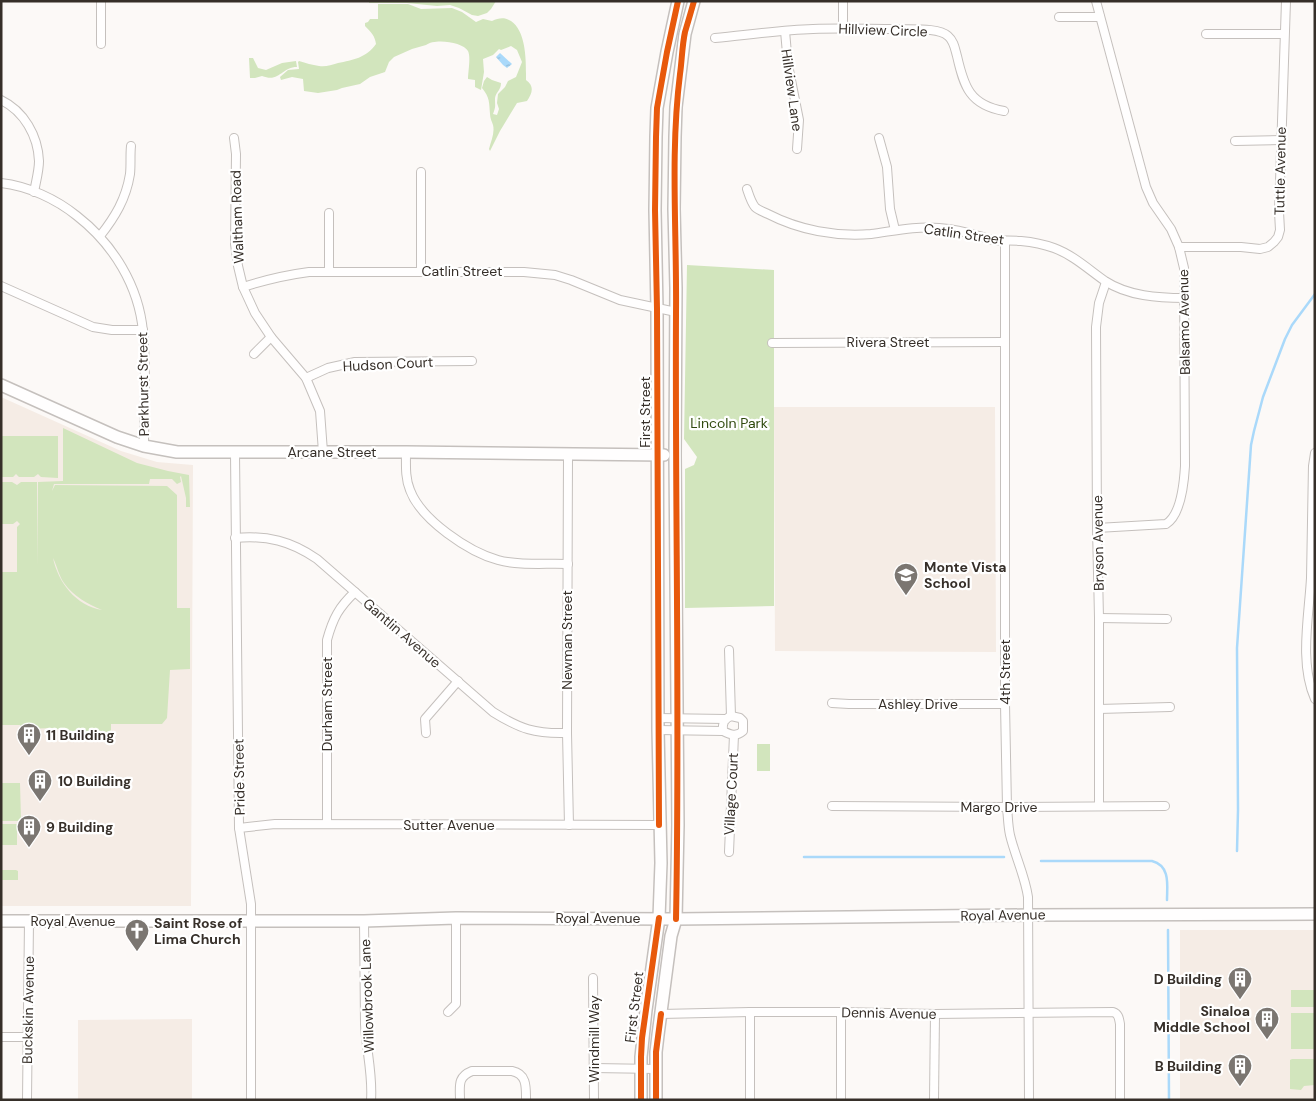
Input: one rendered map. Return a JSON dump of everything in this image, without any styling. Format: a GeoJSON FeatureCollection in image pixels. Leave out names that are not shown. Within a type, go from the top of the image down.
{"type":"FeatureCollection","features":[{"type":"Feature","properties":{"kind":"main road","name":"First Street"},"geometry":{"type":"LineString","coordinates":[[641,1100],[642,1038],[659,918],[661,863],[658,724],[658,455],[655,210],[657,108],[678,1]]}},
{"type":"Feature","properties":{"kind":"main road","name":"First Street"},"geometry":{"type":"LineString","coordinates":[[656,1100],[658,1035],[676,919],[678,825],[674,209],[676,107],[685,34],[694,1]]}},
{"type":"Feature","properties":{"kind":"main road","name":"Arcane Street"},"geometry":{"type":"LineString","coordinates":[[1,385],[118,437],[144,446],[177,452],[675,455]]}},
{"type":"Feature","properties":{"kind":"main road","name":"Royal Avenue"},"geometry":{"type":"LineString","coordinates":[[1,921],[364,921],[456,918],[676,919],[1315,914]]}},
{"type":"Feature","properties":{"kind":"street"},"geometry":{"type":"LineString","coordinates":[[101,1],[102,44]]}},
{"type":"Feature","properties":{"kind":"street"},"geometry":{"type":"LineString","coordinates":[[843,1],[843,28]]}},
{"type":"Feature","properties":{"kind":"street","name":"Balsamo Avenue"},"geometry":{"type":"LineString","coordinates":[[1096,1],[1146,187],[1153,203],[1179,247],[1184,268],[1185,298],[1185,466],[1184,484],[1174,517],[1166,524],[1097,528]]}},
{"type":"Feature","properties":{"kind":"street","name":"Tuttle Avenue"},"geometry":{"type":"LineString","coordinates":[[1179,247],[1260,248],[1268,247],[1278,237],[1280,230],[1278,212],[1286,1]]}},
{"type":"Feature","properties":{"kind":"street"},"geometry":{"type":"LineString","coordinates":[[1059,17],[1100,17]]}},
{"type":"Feature","properties":{"kind":"street","name":"Hillview Circle"},"geometry":{"type":"LineString","coordinates":[[715,38],[785,31],[843,28],[939,32],[950,37],[953,43],[962,78],[969,93],[984,105],[994,110],[1004,111]]}},
{"type":"Feature","properties":{"kind":"street","name":"Hillview Lane"},"geometry":{"type":"LineString","coordinates":[[785,31],[788,65],[800,120],[797,149]]}},
{"type":"Feature","properties":{"kind":"street"},"geometry":{"type":"LineString","coordinates":[[1206,34],[1284,34]]}},
{"type":"Feature","properties":{"kind":"street"},"geometry":{"type":"LineString","coordinates":[[1,100],[17,111],[33,134],[39,162],[34,192]]}},
{"type":"Feature","properties":{"kind":"street","name":"Waltham Road"},"geometry":{"type":"LineString","coordinates":[[234,138],[236,154],[235,244],[243,287],[255,313],[271,337],[306,378],[320,411],[323,452]]}},
{"type":"Feature","properties":{"kind":"street"},"geometry":{"type":"LineString","coordinates":[[879,138],[887,167],[890,209],[895,230]]}},
{"type":"Feature","properties":{"kind":"street"},"geometry":{"type":"LineString","coordinates":[[1235,141],[1281,140]]}},
{"type":"Feature","properties":{"kind":"street"},"geometry":{"type":"LineString","coordinates":[[100,236],[115,217],[124,196],[130,174],[131,146]]}},
{"type":"Feature","properties":{"kind":"street"},"geometry":{"type":"LineString","coordinates":[[421,172],[421,271]]}},
{"type":"Feature","properties":{"kind":"street","name":"Parkhurst Street"},"geometry":{"type":"LineString","coordinates":[[1,183],[34,192],[71,210],[100,236],[116,256],[129,280],[138,306],[143,330],[144,446]]}},
{"type":"Feature","properties":{"kind":"street","name":"Catlin Street"},"geometry":{"type":"LineString","coordinates":[[747,189],[755,208],[777,219],[800,227],[823,232],[847,234],[871,234],[916,227],[938,228],[959,230],[992,240],[1022,241],[1039,244],[1055,248],[1071,256],[1106,282],[1125,290],[1144,296],[1185,298]]}},
{"type":"Feature","properties":{"kind":"street"},"geometry":{"type":"LineString","coordinates":[[329,213],[329,271]]}},
{"type":"Feature","properties":{"kind":"street","name":"4th Street"},"geometry":{"type":"LineString","coordinates":[[1005,241],[1005,704],[1007,808],[1011,837],[1028,897],[1029,1100]]}},
{"type":"Feature","properties":{"kind":"street","name":"Catlin Street"},"geometry":{"type":"LineString","coordinates":[[243,287],[287,275],[329,271],[524,272],[555,275],[620,300],[676,312]]}},
{"type":"Feature","properties":{"kind":"street","name":"Bryson Avenue"},"geometry":{"type":"LineString","coordinates":[[1099,806],[1096,327],[1099,304],[1106,282]]}},
{"type":"Feature","properties":{"kind":"street"},"geometry":{"type":"LineString","coordinates":[[1,286],[93,327],[112,330],[143,330]]}},
{"type":"Feature","properties":{"kind":"street"},"geometry":{"type":"LineString","coordinates":[[254,354],[271,337]]}},
{"type":"Feature","properties":{"kind":"street","name":"Rivera Street"},"geometry":{"type":"LineString","coordinates":[[772,343],[1004,342]]}},
{"type":"Feature","properties":{"kind":"street","name":"Hudson Court"},"geometry":{"type":"LineString","coordinates":[[306,378],[328,368],[355,362],[472,361]]}},
{"type":"Feature","properties":{"kind":"street"},"geometry":{"type":"LineString","coordinates":[[406,452],[406,478],[414,501],[425,514],[459,542],[478,553],[499,560],[518,563],[568,564]]}},
{"type":"Feature","properties":{"kind":"street","name":"Pride Street"},"geometry":{"type":"LineString","coordinates":[[235,453],[239,828],[250,894],[251,1100]]}},
{"type":"Feature","properties":{"kind":"street"},"geometry":{"type":"LineString","coordinates":[[1315,453],[1313,466],[1311,578],[1306,656],[1309,684],[1315,699]]}},
{"type":"Feature","properties":{"kind":"street","name":"Newman Street"},"geometry":{"type":"LineString","coordinates":[[568,454],[567,733],[569,825]]}},
{"type":"Feature","properties":{"kind":"street","name":"Gantlin Avenue"},"geometry":{"type":"LineString","coordinates":[[235,538],[266,538],[296,546],[317,559],[493,712],[511,723],[535,732],[550,734],[567,733]]}},
{"type":"Feature","properties":{"kind":"street","name":"Durham Street"},"geometry":{"type":"LineString","coordinates":[[327,824],[327,640],[337,612],[355,592]]}},
{"type":"Feature","properties":{"kind":"street"},"geometry":{"type":"LineString","coordinates":[[1099,618],[1167,618]]}},
{"type":"Feature","properties":{"kind":"street","name":"Village Court"},"geometry":{"type":"LineString","coordinates":[[724,731],[722,726],[729,718],[729,650]]}},
{"type":"Feature","properties":{"kind":"street"},"geometry":{"type":"LineString","coordinates":[[426,733],[425,719],[458,681]]}},
{"type":"Feature","properties":{"kind":"street","name":"Ashley Drive"},"geometry":{"type":"LineString","coordinates":[[832,703],[1005,704]]}},
{"type":"Feature","properties":{"kind":"street"},"geometry":{"type":"LineString","coordinates":[[1099,709],[1170,708]]}},
{"type":"Feature","properties":{"kind":"street"},"geometry":{"type":"LineString","coordinates":[[658,724],[678,718],[729,718]]}},
{"type":"Feature","properties":{"kind":"street","name":"Village Court"},"geometry":{"type":"LineString","coordinates":[[658,724],[678,730],[724,731],[734,735],[743,731],[743,721],[740,718],[729,718]]}},
{"type":"Feature","properties":{"kind":"street","name":"Village Court"},"geometry":{"type":"LineString","coordinates":[[729,852],[734,735]]}},
{"type":"Feature","properties":{"kind":"street","name":"Margo Drive"},"geometry":{"type":"LineString","coordinates":[[832,806],[1007,808],[1166,806]]}},
{"type":"Feature","properties":{"kind":"street","name":"Sutter Avenue"},"geometry":{"type":"LineString","coordinates":[[239,828],[275,824],[659,825]]}},
{"type":"Feature","properties":{"kind":"street"},"geometry":{"type":"LineString","coordinates":[[448,1012],[456,1004],[456,918]]}},
{"type":"Feature","properties":{"kind":"street","name":"Buckskin Avenue"},"geometry":{"type":"LineString","coordinates":[[27,1100],[29,921]]}},
{"type":"Feature","properties":{"kind":"street","name":"Willowbrook Lane"},"geometry":{"type":"LineString","coordinates":[[364,921],[365,1024],[371,1070],[371,1100]]}},
{"type":"Feature","properties":{"kind":"street","name":"Windmill Way"},"geometry":{"type":"LineString","coordinates":[[594,978],[594,1100]]}},
{"type":"Feature","properties":{"kind":"street"},"geometry":{"type":"LineString","coordinates":[[750,1012],[750,1100]]}},
{"type":"Feature","properties":{"kind":"street"},"geometry":{"type":"LineString","coordinates":[[841,1012],[842,1100]]}},
{"type":"Feature","properties":{"kind":"street","name":"Dennis Avenue"},"geometry":{"type":"LineString","coordinates":[[661,1014],[841,1012],[1028,1014],[1106,1012],[1116,1014],[1120,1024],[1120,1100]]}},
{"type":"Feature","properties":{"kind":"street"},"geometry":{"type":"LineString","coordinates":[[934,1100],[935,1014]]}},
{"type":"Feature","properties":{"kind":"street"},"geometry":{"type":"LineString","coordinates":[[1,1037],[27,1037]]}},
{"type":"Feature","properties":{"kind":"street"},"geometry":{"type":"LineString","coordinates":[[594,1068],[656,1069]]}},
{"type":"Feature","properties":{"kind":"street"},"geometry":{"type":"LineString","coordinates":[[460,1100],[460,1084],[464,1075],[472,1071],[512,1070],[522,1075],[526,1083],[526,1100]]}},
{"type":"Feature","properties":{"kind":"shaded area"},"geometry":{"type":"Polygon","coordinates":[[[1,397],[121,451],[157,462],[193,465],[191,906],[1,906],[1,397]]]}},
{"type":"Feature","properties":{"kind":"shaded area"},"geometry":{"type":"Polygon","coordinates":[[[774,407],[995,407],[996,652],[775,651],[774,407]]]}},
{"type":"Feature","properties":{"kind":"shaded area"},"geometry":{"type":"Polygon","coordinates":[[[1180,930],[1315,930],[1315,1100],[1180,1100],[1180,930]]]}},
{"type":"Feature","properties":{"kind":"shaded area"},"geometry":{"type":"Polygon","coordinates":[[[192,1019],[192,1100],[78,1100],[78,1020],[192,1019]]]}},
{"type":"Feature","properties":{"kind":"green space"},"geometry":{"type":"Polygon","coordinates":[[[369,1],[496,1],[487,13],[478,16],[450,5],[369,3],[369,1]]]}},
{"type":"Feature","properties":{"kind":"green space"},"geometry":{"type":"Polygon","coordinates":[[[378,4],[408,4],[421,9],[452,8],[462,12],[476,22],[483,19],[492,21],[504,18],[516,26],[523,40],[526,80],[532,87],[531,93],[527,101],[517,103],[490,151],[493,128],[489,100],[482,88],[487,77],[501,83],[496,94],[493,114],[497,115],[499,109],[497,103],[498,94],[508,81],[516,77],[522,62],[517,50],[511,46],[499,49],[493,55],[483,59],[484,72],[481,90],[475,87],[475,80],[468,79],[468,51],[461,45],[442,41],[412,49],[394,57],[389,62],[385,72],[370,77],[360,84],[337,90],[318,93],[304,91],[303,79],[292,77],[281,80],[280,77],[288,70],[299,69],[299,61],[316,66],[326,66],[354,59],[372,49],[376,44],[374,36],[365,26],[365,23],[370,19],[378,19],[378,4]]]}},
{"type":"Feature","properties":{"kind":"green space"},"geometry":{"type":"Polygon","coordinates":[[[249,58],[253,58],[258,68],[266,70],[282,63],[296,61],[297,67],[287,69],[273,78],[262,76],[250,78],[249,58]]]}},
{"type":"Feature","properties":{"kind":"green space","name":"Lincoln Park"},"geometry":{"type":"Polygon","coordinates":[[[687,265],[774,270],[774,606],[685,608],[685,469],[694,465],[697,457],[684,439],[687,265]]]}},
{"type":"Feature","properties":{"kind":"green space"},"geometry":{"type":"Polygon","coordinates":[[[63,428],[137,463],[189,475],[190,507],[186,507],[181,476],[181,482],[177,484],[172,479],[150,479],[149,484],[54,484],[52,491],[55,485],[167,486],[177,495],[177,608],[190,608],[190,669],[170,670],[167,718],[162,724],[111,724],[111,732],[69,732],[68,729],[55,728],[21,729],[20,725],[1,725],[1,572],[17,572],[17,527],[20,524],[17,521],[13,524],[1,524],[1,482],[12,482],[17,485],[21,482],[37,482],[38,566],[38,482],[63,481],[63,428]],[[53,558],[59,576],[70,592],[84,604],[102,610],[82,600],[68,588],[53,558]]]}},
{"type":"Feature","properties":{"kind":"green space"},"geometry":{"type":"Polygon","coordinates":[[[1,436],[58,436],[58,478],[41,477],[38,474],[34,477],[19,477],[16,474],[13,477],[1,477],[1,436]]]}},
{"type":"Feature","properties":{"kind":"green space"},"geometry":{"type":"Polygon","coordinates":[[[757,744],[770,744],[770,771],[757,771],[757,744]]]}},
{"type":"Feature","properties":{"kind":"green space"},"geometry":{"type":"Polygon","coordinates":[[[1,783],[20,783],[20,821],[1,821],[1,783]]]}},
{"type":"Feature","properties":{"kind":"green space"},"geometry":{"type":"Polygon","coordinates":[[[1,824],[17,824],[17,845],[1,845],[1,824]]]}},
{"type":"Feature","properties":{"kind":"green space"},"geometry":{"type":"Polygon","coordinates":[[[1,870],[18,871],[18,880],[1,880],[1,870]]]}},
{"type":"Feature","properties":{"kind":"green space"},"geometry":{"type":"Polygon","coordinates":[[[1291,990],[1315,990],[1315,1007],[1291,1007],[1291,990]]]}},
{"type":"Feature","properties":{"kind":"green space"},"geometry":{"type":"Polygon","coordinates":[[[1291,1013],[1315,1013],[1315,1049],[1291,1049],[1291,1013]]]}},
{"type":"Feature","properties":{"kind":"green space"},"geometry":{"type":"Polygon","coordinates":[[[1315,1059],[1315,1085],[1304,1086],[1301,1090],[1290,1089],[1290,1060],[1315,1059]]]}},
{"type":"Feature","properties":{"kind":"water"},"geometry":{"type":"Polygon","coordinates":[[[500,53],[512,64],[507,68],[496,57],[500,53]]]}},
{"type":"Feature","properties":{"kind":"waterway"},"geometry":{"type":"LineString","coordinates":[[1237,851],[1237,648],[1251,445],[1263,397],[1285,339],[1292,325],[1315,294]]}},
{"type":"Feature","properties":{"kind":"waterway"},"geometry":{"type":"LineString","coordinates":[[804,857],[1004,857]]}},
{"type":"Feature","properties":{"kind":"waterway"},"geometry":{"type":"LineString","coordinates":[[1041,861],[1152,861],[1162,867],[1167,877],[1167,900]]}},
{"type":"Feature","properties":{"kind":"waterway"},"geometry":{"type":"LineString","coordinates":[[1168,930],[1169,1100]]}},
{"type":"Feature","properties":{"kind":"cycle path"},"geometry":{"type":"LineString","coordinates":[[659,825],[656,137],[657,108],[678,1]]}},
{"type":"Feature","properties":{"kind":"cycle path"},"geometry":{"type":"LineString","coordinates":[[676,919],[675,134],[683,42],[694,1]]}},
{"type":"Feature","properties":{"kind":"cycle path"},"geometry":{"type":"LineString","coordinates":[[641,1100],[642,1038],[659,918]]}},
{"type":"Feature","properties":{"kind":"cycle path"},"geometry":{"type":"LineString","coordinates":[[656,1100],[656,1052],[661,1014]]}},
{"type":"Feature","properties":{"kind":"place","name":"Monte Vista School"},"geometry":{"type":"Point","coordinates":[906,596]}},
{"type":"Feature","properties":{"kind":"place","name":"11 Building"},"geometry":{"type":"Point","coordinates":[29,756]}},
{"type":"Feature","properties":{"kind":"place","name":"10 Building"},"geometry":{"type":"Point","coordinates":[40,802]}},
{"type":"Feature","properties":{"kind":"place","name":"9 Building"},"geometry":{"type":"Point","coordinates":[29,848]}},
{"type":"Feature","properties":{"kind":"place","name":"Saint Rose of Lima Church"},"geometry":{"type":"Point","coordinates":[137,952]}},
{"type":"Feature","properties":{"kind":"place","name":"D Building"},"geometry":{"type":"Point","coordinates":[1240,1000]}},
{"type":"Feature","properties":{"kind":"place","name":"Sinaloa Middle School"},"geometry":{"type":"Point","coordinates":[1267,1040]}},
{"type":"Feature","properties":{"kind":"place","name":"B Building"},"geometry":{"type":"Point","coordinates":[1240,1087]}}]}
